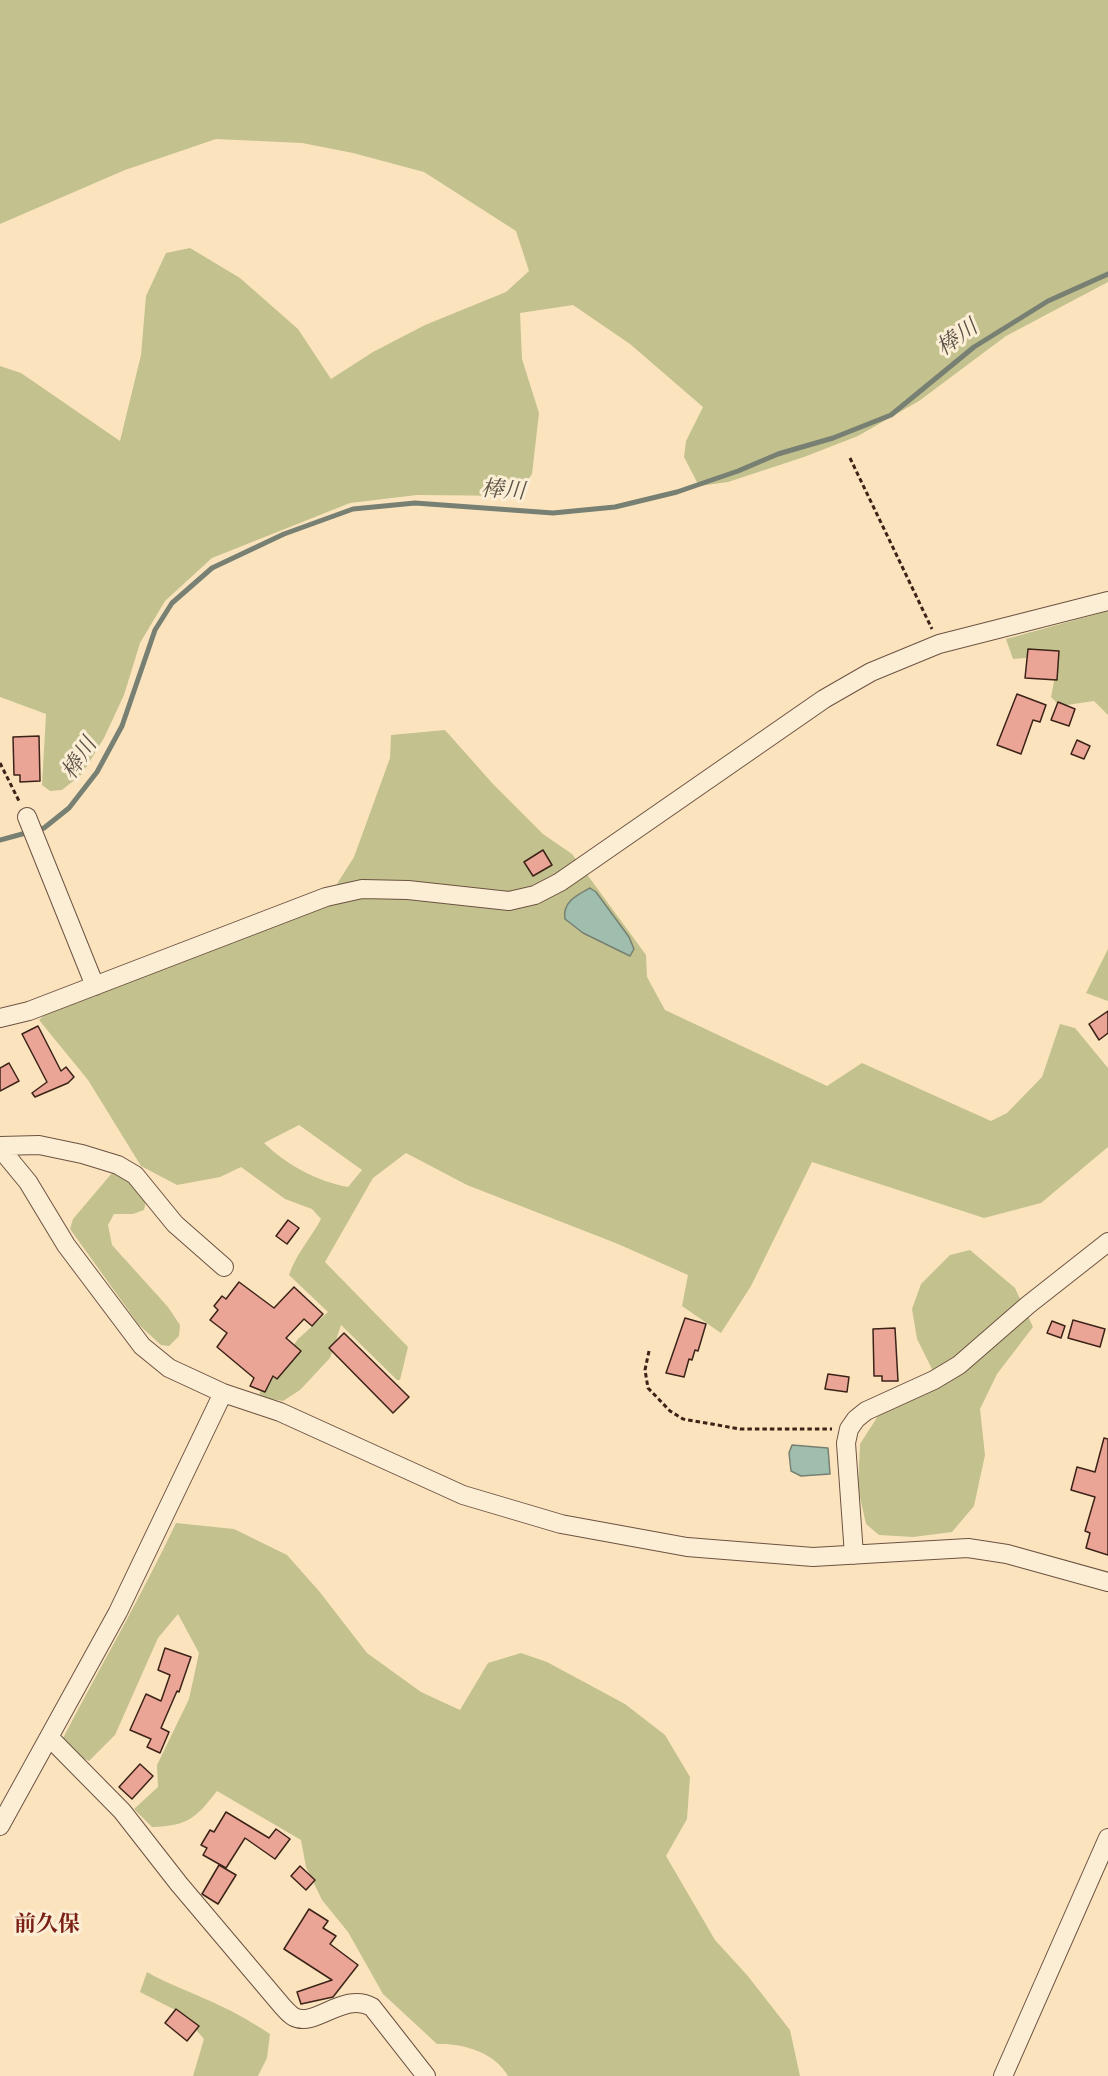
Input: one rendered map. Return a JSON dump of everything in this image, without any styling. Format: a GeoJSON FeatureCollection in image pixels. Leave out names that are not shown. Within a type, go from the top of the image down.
{"type":"FeatureCollection","features":[{"type":"Feature","properties":{"kind":"street"},"geometry":{"type":"LineString","coordinates":[[0,1018],[29,1011],[326,897],[362,889],[408,890],[509,901],[535,895],[560,882],[824,699],[871,672],[939,644],[1108,601]]}},
{"type":"Feature","properties":{"kind":"street"},"geometry":{"type":"LineString","coordinates":[[27,817],[94,986]]}},
{"type":"Feature","properties":{"kind":"street"},"geometry":{"type":"LineString","coordinates":[[0,1147],[39,1145],[82,1154],[118,1165],[135,1175],[176,1224],[224,1267]]}},
{"type":"Feature","properties":{"kind":"street"},"geometry":{"type":"LineString","coordinates":[[0,1147],[28,1182],[66,1245],[142,1346],[169,1368],[223,1393],[279,1412],[463,1495],[561,1524],[687,1547],[813,1557],[968,1548],[1007,1554],[1108,1582]]}},
{"type":"Feature","properties":{"kind":"street"},"geometry":{"type":"LineString","coordinates":[[854,1555],[846,1443],[849,1429],[856,1419],[867,1411],[934,1380],[959,1365],[1028,1305],[1108,1242]]}},
{"type":"Feature","properties":{"kind":"street"},"geometry":{"type":"LineString","coordinates":[[0,1826],[118,1612],[223,1393]]}},
{"type":"Feature","properties":{"kind":"street"},"geometry":{"type":"LineString","coordinates":[[49,1737],[122,1810],[179,1884],[294,2018],[306,2019],[352,2002],[362,2001],[372,2007],[426,2076]]}},
{"type":"Feature","properties":{"kind":"street"},"geometry":{"type":"LineString","coordinates":[[1003,2076],[1108,1838]]}},
{"type":"Feature","properties":{"kind":"path"},"geometry":{"type":"LineString","coordinates":[[850,458],[939,644]]}},
{"type":"Feature","properties":{"kind":"path"},"geometry":{"type":"LineString","coordinates":[[0,763],[27,817]]}},
{"type":"Feature","properties":{"kind":"path"},"geometry":{"type":"LineString","coordinates":[[649,1351],[645,1370],[648,1388],[670,1411],[683,1419],[740,1429],[849,1429]]}},
{"type":"Feature","properties":{"kind":"shaded area"},"geometry":{"type":"Polygon","coordinates":[[[0,0],[1108,0],[1108,282],[1006,336],[919,401],[858,436],[728,482],[699,486],[684,457],[686,441],[703,407],[630,344],[573,305],[520,313],[522,359],[539,413],[532,474],[517,496],[417,495],[350,503],[212,558],[165,601],[140,643],[124,695],[104,738],[82,774],[62,790],[50,791],[42,785],[46,714],[0,697],[0,366],[21,373],[120,441],[141,355],[146,296],[166,253],[190,248],[240,278],[298,329],[331,379],[373,352],[425,325],[506,292],[529,271],[516,231],[424,172],[353,153],[302,143],[216,139],[125,170],[0,224],[0,0]]]}},
{"type":"Feature","properties":{"kind":"shaded area"},"geometry":{"type":"Polygon","coordinates":[[[1108,611],[1108,715],[1094,701],[1060,706],[1051,697],[1059,655],[1013,659],[1006,639],[1108,611]]]}},
{"type":"Feature","properties":{"kind":"shaded area"},"geometry":{"type":"Polygon","coordinates":[[[445,730],[493,784],[543,834],[572,854],[646,955],[647,977],[665,1010],[827,1086],[862,1063],[991,1121],[1007,1113],[1042,1077],[1060,1024],[1075,1028],[1108,1068],[1108,1147],[1041,1203],[984,1218],[812,1162],[751,1286],[721,1333],[682,1306],[688,1275],[618,1244],[467,1185],[406,1153],[373,1178],[325,1262],[408,1347],[400,1380],[397,1380],[341,1325],[330,1358],[300,1390],[283,1401],[266,1398],[259,1394],[298,1339],[328,1312],[289,1275],[321,1219],[312,1209],[285,1199],[241,1167],[220,1177],[177,1185],[141,1166],[88,1080],[39,1020],[50,1010],[325,903],[354,857],[390,758],[391,735],[445,730]],[[299,1125],[264,1143],[282,1158],[325,1181],[348,1187],[362,1170],[299,1125]]]}},
{"type":"Feature","properties":{"kind":"shaded area"},"geometry":{"type":"Polygon","coordinates":[[[590,888],[596,892],[629,937],[634,949],[630,956],[583,933],[565,919],[568,904],[590,888]]]}},
{"type":"Feature","properties":{"kind":"shaded area"},"geometry":{"type":"Polygon","coordinates":[[[1108,949],[1108,1001],[1086,993],[1108,949]]]}},
{"type":"Feature","properties":{"kind":"shaded area"},"geometry":{"type":"Polygon","coordinates":[[[112,1173],[127,1178],[147,1196],[144,1210],[133,1214],[114,1214],[108,1225],[112,1245],[168,1307],[180,1325],[179,1336],[169,1346],[161,1345],[139,1325],[70,1229],[73,1219],[112,1173]]]}},
{"type":"Feature","properties":{"kind":"shaded area"},"geometry":{"type":"Polygon","coordinates":[[[970,1250],[1015,1288],[1033,1327],[997,1374],[980,1409],[985,1455],[974,1506],[952,1532],[913,1537],[879,1535],[866,1524],[858,1488],[860,1444],[878,1416],[915,1398],[932,1369],[917,1339],[912,1309],[921,1284],[950,1255],[970,1250]]]}},
{"type":"Feature","properties":{"kind":"shaded area"},"geometry":{"type":"Polygon","coordinates":[[[792,1445],[828,1448],[830,1474],[801,1476],[791,1471],[789,1453],[792,1445]]]}},
{"type":"Feature","properties":{"kind":"shaded area"},"geometry":{"type":"Polygon","coordinates":[[[176,1523],[234,1529],[287,1555],[319,1591],[367,1653],[421,1692],[460,1710],[488,1663],[521,1653],[547,1662],[625,1704],[665,1735],[690,1777],[687,1819],[666,1856],[715,1940],[747,1975],[790,2030],[800,2076],[508,2076],[495,2061],[486,2055],[467,2047],[437,2044],[383,1994],[348,1932],[322,1900],[306,1867],[301,1840],[217,1791],[190,1819],[174,1825],[152,1827],[134,1809],[158,1787],[157,1765],[189,1699],[199,1653],[178,1614],[158,1638],[115,1735],[89,1761],[79,1756],[62,1740],[135,1605],[176,1523]]]}},
{"type":"Feature","properties":{"kind":"shaded area"},"geometry":{"type":"Polygon","coordinates":[[[147,1972],[229,2010],[270,2034],[267,2058],[258,2076],[193,2076],[204,2039],[181,2013],[140,1992],[147,1972]]]}},
{"type":"Feature","properties":{"kind":"building"},"geometry":{"type":"Polygon","coordinates":[[[1028,649],[1059,651],[1057,680],[1025,678],[1028,649]]]}},
{"type":"Feature","properties":{"kind":"building"},"geometry":{"type":"Polygon","coordinates":[[[1017,694],[1046,705],[1040,722],[1033,720],[1021,754],[997,745],[1017,694]]]}},
{"type":"Feature","properties":{"kind":"building"},"geometry":{"type":"Polygon","coordinates":[[[1058,702],[1075,709],[1069,726],[1051,720],[1058,702]]]}},
{"type":"Feature","properties":{"kind":"building"},"geometry":{"type":"Polygon","coordinates":[[[39,736],[40,781],[20,782],[20,775],[14,775],[13,737],[39,736]]]}},
{"type":"Feature","properties":{"kind":"building"},"geometry":{"type":"Polygon","coordinates":[[[1077,740],[1090,746],[1084,759],[1071,754],[1077,740]]]}},
{"type":"Feature","properties":{"kind":"building"},"geometry":{"type":"Polygon","coordinates":[[[543,850],[552,865],[533,876],[524,862],[543,850]]]}},
{"type":"Feature","properties":{"kind":"building"},"geometry":{"type":"Polygon","coordinates":[[[1108,1011],[1108,1033],[1099,1040],[1089,1024],[1108,1011]]]}},
{"type":"Feature","properties":{"kind":"building"},"geometry":{"type":"Polygon","coordinates":[[[38,1026],[61,1071],[66,1067],[74,1077],[68,1083],[35,1097],[32,1093],[47,1082],[22,1034],[38,1026]]]}},
{"type":"Feature","properties":{"kind":"building"},"geometry":{"type":"Polygon","coordinates":[[[9,1063],[19,1081],[0,1091],[0,1068],[9,1063]]]}},
{"type":"Feature","properties":{"kind":"building"},"geometry":{"type":"Polygon","coordinates":[[[288,1220],[299,1228],[287,1244],[276,1236],[288,1220]]]}},
{"type":"Feature","properties":{"kind":"building"},"geometry":{"type":"Polygon","coordinates":[[[239,1282],[274,1308],[294,1287],[323,1314],[312,1326],[304,1319],[286,1338],[301,1351],[277,1379],[273,1376],[265,1392],[250,1386],[254,1378],[217,1347],[227,1333],[210,1320],[218,1310],[214,1306],[222,1296],[226,1299],[239,1282]]]}},
{"type":"Feature","properties":{"kind":"building"},"geometry":{"type":"Polygon","coordinates":[[[685,1318],[706,1324],[698,1351],[695,1350],[692,1360],[689,1359],[684,1377],[666,1373],[685,1318]]]}},
{"type":"Feature","properties":{"kind":"building"},"geometry":{"type":"Polygon","coordinates":[[[1073,1320],[1105,1329],[1100,1347],[1068,1338],[1073,1320]]]}},
{"type":"Feature","properties":{"kind":"building"},"geometry":{"type":"Polygon","coordinates":[[[1052,1321],[1065,1326],[1061,1338],[1047,1333],[1052,1321]]]}},
{"type":"Feature","properties":{"kind":"building"},"geometry":{"type":"Polygon","coordinates":[[[895,1328],[898,1381],[882,1381],[882,1376],[874,1376],[873,1329],[895,1328]]]}},
{"type":"Feature","properties":{"kind":"building"},"geometry":{"type":"Polygon","coordinates":[[[344,1333],[409,1397],[393,1413],[329,1348],[344,1333]]]}},
{"type":"Feature","properties":{"kind":"building"},"geometry":{"type":"Polygon","coordinates":[[[828,1374],[849,1377],[847,1392],[825,1389],[828,1374]]]}},
{"type":"Feature","properties":{"kind":"building"},"geometry":{"type":"Polygon","coordinates":[[[1104,1438],[1108,1439],[1108,1555],[1086,1548],[1090,1533],[1085,1531],[1095,1497],[1071,1490],[1077,1467],[1095,1472],[1104,1438]]]}},
{"type":"Feature","properties":{"kind":"building"},"geometry":{"type":"Polygon","coordinates":[[[165,1648],[191,1657],[179,1692],[177,1691],[161,1728],[169,1732],[160,1753],[147,1747],[151,1739],[130,1730],[146,1694],[161,1701],[170,1675],[158,1670],[165,1648]]]}},
{"type":"Feature","properties":{"kind":"building"},"geometry":{"type":"Polygon","coordinates":[[[140,1764],[153,1776],[132,1799],[119,1787],[140,1764]]]}},
{"type":"Feature","properties":{"kind":"building"},"geometry":{"type":"Polygon","coordinates":[[[226,1812],[269,1838],[276,1829],[290,1839],[275,1859],[245,1838],[226,1868],[203,1855],[207,1848],[201,1845],[210,1830],[214,1832],[226,1812]]]}},
{"type":"Feature","properties":{"kind":"building"},"geometry":{"type":"Polygon","coordinates":[[[219,1865],[236,1875],[218,1904],[202,1894],[219,1865]]]}},
{"type":"Feature","properties":{"kind":"building"},"geometry":{"type":"Polygon","coordinates":[[[300,1866],[315,1880],[306,1890],[291,1876],[300,1866]]]}},
{"type":"Feature","properties":{"kind":"building"},"geometry":{"type":"Polygon","coordinates":[[[309,1909],[328,1921],[323,1928],[336,1936],[330,1944],[358,1965],[333,1997],[301,2004],[297,1992],[332,1980],[284,1949],[309,1909]]]}},
{"type":"Feature","properties":{"kind":"building"},"geometry":{"type":"Polygon","coordinates":[[[176,2009],[199,2026],[187,2041],[165,2023],[176,2009]]]}},
{"type":"Feature","properties":{"kind":"waterway","name":"棒川"},"geometry":{"type":"LineString","coordinates":[[0,840],[44,828],[69,808],[97,772],[122,726],[155,630],[172,603],[212,568],[284,534],[353,509],[415,503],[553,513],[615,507],[677,492],[738,471],[778,454],[833,438],[891,415],[974,347],[1048,301],[1108,274]]}},
{"type":"Feature","properties":{"kind":"district","name":"前久保"},"geometry":{"type":"Point","coordinates":[47,1927]}}]}
